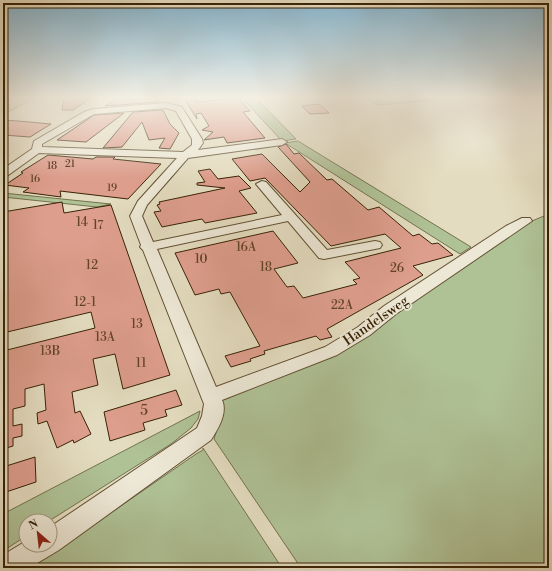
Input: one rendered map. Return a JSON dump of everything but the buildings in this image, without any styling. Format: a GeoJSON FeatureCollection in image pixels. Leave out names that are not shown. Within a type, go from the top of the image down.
{"type":"FeatureCollection","features":[{"type":"Feature","properties":{"kind":"street"},"geometry":{"type":"LineString","coordinates":[[37,150],[37,143],[69,125]]}},
{"type":"Feature","properties":{"kind":"street"},"geometry":{"type":"LineString","coordinates":[[58,535],[204,434],[211,424],[214,413],[212,396],[136,216],[138,210],[185,155],[196,147],[198,143],[197,139],[188,125]]}},
{"type":"Feature","properties":{"kind":"street"},"geometry":{"type":"LineString","coordinates":[[3,174],[37,150],[185,155],[282,142]]}},
{"type":"Feature","properties":{"kind":"street"},"geometry":{"type":"LineString","coordinates":[[262,184],[289,217],[324,255],[375,245]]}},
{"type":"Feature","properties":{"kind":"street"},"geometry":{"type":"LineString","coordinates":[[148,247],[289,217]]}},
{"type":"Feature","properties":{"kind":"street","name":"Handelsweg"},"geometry":{"type":"LineString","coordinates":[[212,396],[331,352],[364,332],[390,310],[511,229],[526,221]]}},
{"type":"Feature","properties":{"kind":"street"},"geometry":{"type":"LineString","coordinates":[[5,568],[30,553]]}},
{"type":"Feature","properties":{"kind":"green space"},"geometry":{"type":"Polygon","coordinates":[[[267,125],[282,125],[296,139],[282,141],[267,125]]]}},
{"type":"Feature","properties":{"kind":"green space"},"geometry":{"type":"Polygon","coordinates":[[[298,141],[471,247],[460,254],[285,143],[298,141]]]}},
{"type":"Feature","properties":{"kind":"green space"},"geometry":{"type":"Polygon","coordinates":[[[3,193],[111,204],[97,207],[3,197],[3,193]]]}},
{"type":"Feature","properties":{"kind":"green space"},"geometry":{"type":"Polygon","coordinates":[[[549,214],[549,568],[301,568],[214,439],[223,411],[221,401],[327,356],[527,223],[549,214]]]}},
{"type":"Feature","properties":{"kind":"green space"},"geometry":{"type":"Polygon","coordinates":[[[200,411],[198,419],[191,428],[171,444],[58,515],[58,513],[18,513],[18,541],[3,551],[3,514],[200,411]]]}},
{"type":"Feature","properties":{"kind":"green space"},"geometry":{"type":"Polygon","coordinates":[[[203,448],[282,568],[31,568],[53,553],[58,553],[58,549],[203,450],[203,448]]]}}]}
